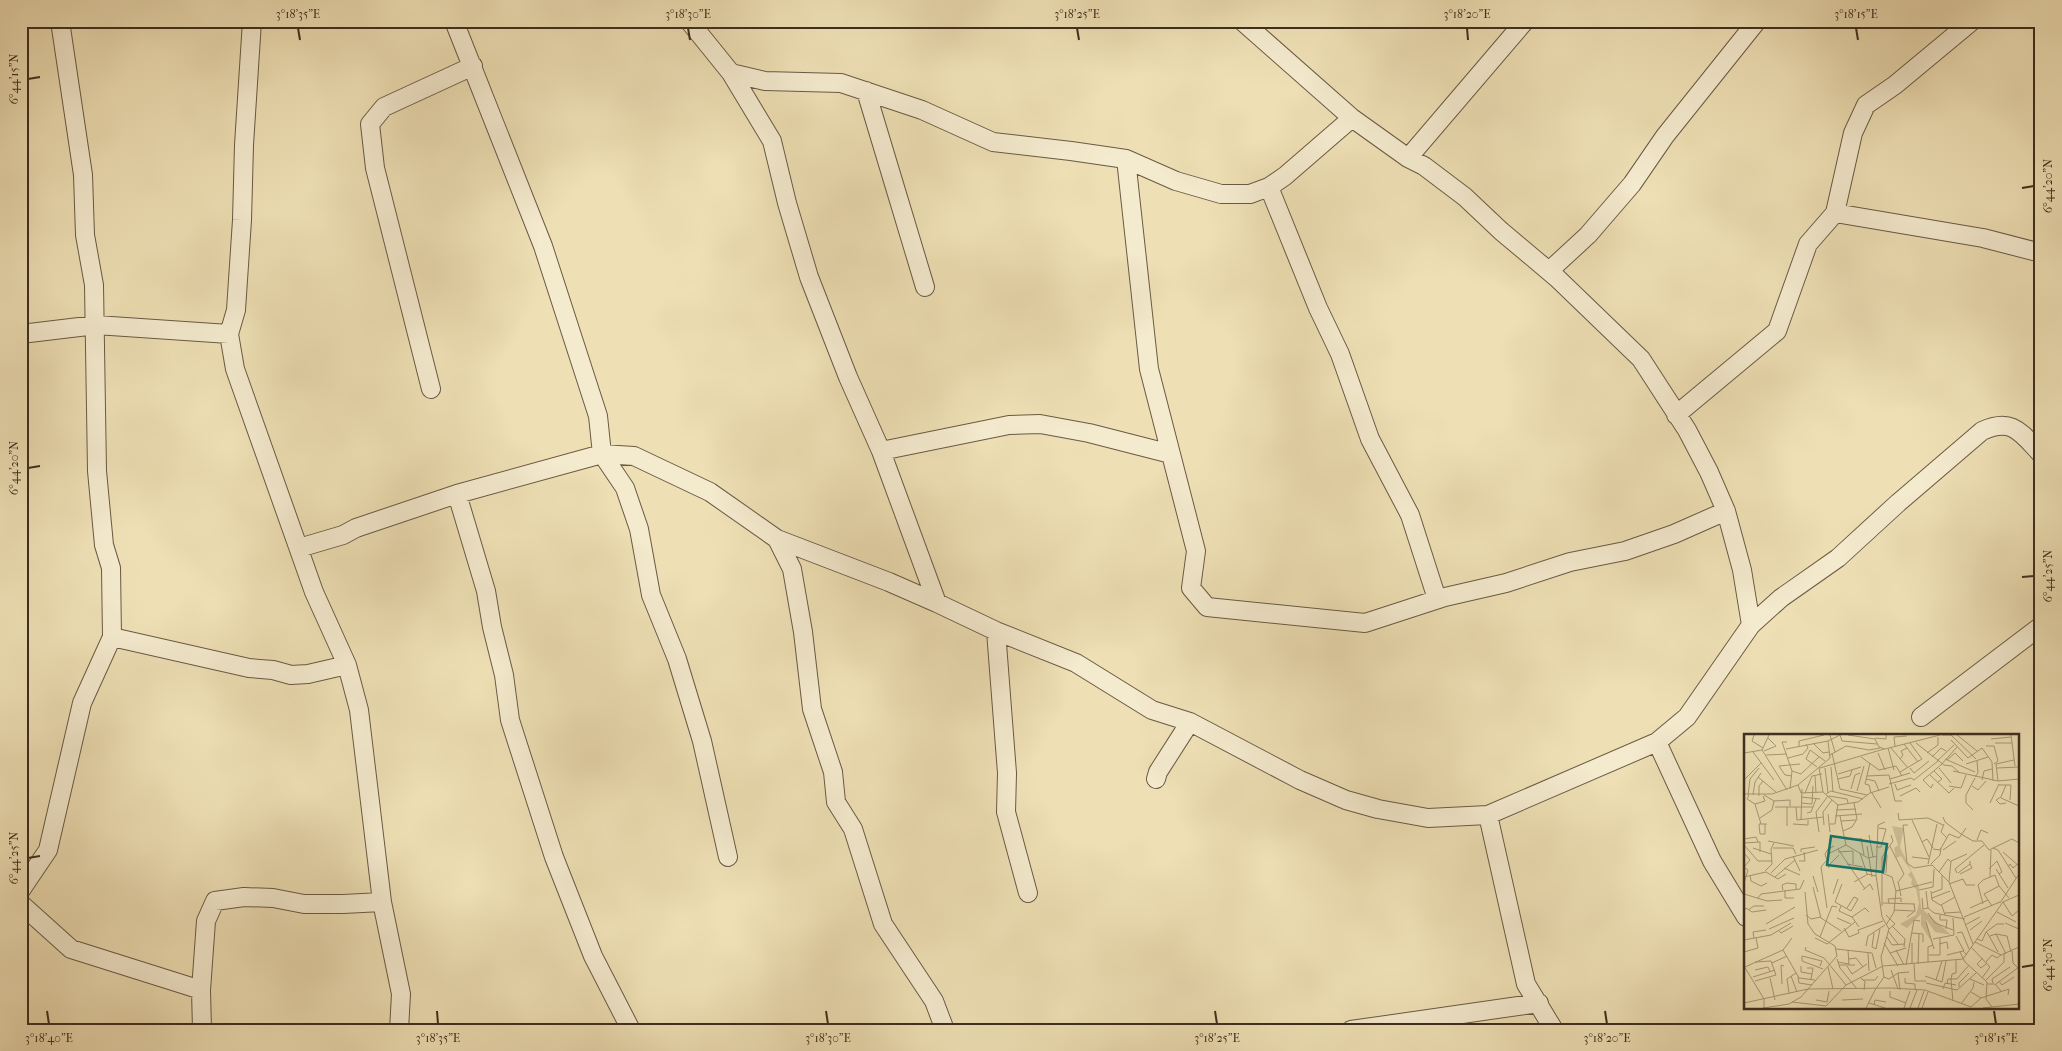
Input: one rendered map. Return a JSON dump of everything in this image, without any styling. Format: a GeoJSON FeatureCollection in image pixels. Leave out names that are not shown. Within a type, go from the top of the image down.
{"type":"FeatureCollection","features":[{"type":"Feature","properties":{"kind":"street"},"geometry":{"type":"LineString","coordinates":[[21,890],[48,850],[82,703],[112,637],[111,568],[104,545],[97,471],[94,285],[84,235],[83,175],[60,21]]}},
{"type":"Feature","properties":{"kind":"street"},"geometry":{"type":"LineString","coordinates":[[252,21],[236,310],[229,334],[235,370],[314,592],[346,664],[358,710],[382,902],[401,994],[399,1030]]}},
{"type":"Feature","properties":{"kind":"street"},"geometry":{"type":"LineString","coordinates":[[454,21],[543,246],[598,416],[602,454],[624,488],[640,529],[651,595],[677,659],[702,741],[728,858]]}},
{"type":"Feature","properties":{"kind":"street"},"geometry":{"type":"LineString","coordinates":[[689,21],[731,73],[772,140],[787,203],[809,277],[848,377],[881,451],[937,603]]}},
{"type":"Feature","properties":{"kind":"street"},"geometry":{"type":"LineString","coordinates":[[1408,158],[1525,21]]}},
{"type":"Feature","properties":{"kind":"street"},"geometry":{"type":"LineString","coordinates":[[1549,271],[1588,235],[1632,184],[1665,136],[1757,21]]}},
{"type":"Feature","properties":{"kind":"street"},"geometry":{"type":"LineString","coordinates":[[1676,414],[1777,331],[1808,244],[1836,213],[1853,134],[1866,105],[1895,84],[1972,21]]}},
{"type":"Feature","properties":{"kind":"street"},"geometry":{"type":"LineString","coordinates":[[1250,24],[1352,118],[1408,158],[1424,166],[1465,197],[1501,231],[1549,271],[1641,359],[1687,430],[1710,472],[1726,511],[1742,570],[1751,625]]}},
{"type":"Feature","properties":{"kind":"street"},"geometry":{"type":"LineString","coordinates":[[430,389],[416,326],[374,168],[370,124],[384,107],[473,66]]}},
{"type":"Feature","properties":{"kind":"street"},"geometry":{"type":"LineString","coordinates":[[731,73],[766,81],[842,83],[922,110],[993,142],[1126,159],[1176,182],[1221,194],[1250,194],[1269,187],[1285,176],[1352,118]]}},
{"type":"Feature","properties":{"kind":"street"},"geometry":{"type":"LineString","coordinates":[[866,91],[925,287]]}},
{"type":"Feature","properties":{"kind":"street"},"geometry":{"type":"LineString","coordinates":[[1126,159],[1149,369],[1196,551],[1192,588],[1207,607],[1365,623],[1438,599],[1506,583],[1570,562],[1625,551],[1674,534],[1726,511]]}},
{"type":"Feature","properties":{"kind":"street"},"geometry":{"type":"LineString","coordinates":[[1269,187],[1318,308],[1340,354],[1370,439],[1410,515],[1438,599]]}},
{"type":"Feature","properties":{"kind":"street"},"geometry":{"type":"LineString","coordinates":[[1836,213],[1983,238],[2041,253]]}},
{"type":"Feature","properties":{"kind":"street"},"geometry":{"type":"LineString","coordinates":[[21,334],[96,324],[229,334]]}},
{"type":"Feature","properties":{"kind":"street"},"geometry":{"type":"LineString","coordinates":[[881,451],[1009,425],[1040,424],[1089,433],[1171,454]]}},
{"type":"Feature","properties":{"kind":"street"},"geometry":{"type":"LineString","coordinates":[[299,548],[342,535],[356,528],[457,494],[602,454],[634,456],[710,492],[777,539],[937,603],[996,631],[1076,663],[1152,710],[1190,722],[1300,780],[1346,800],[1378,809],[1428,818],[1488,814],[1657,742],[1687,717],[1751,625],[1781,598],[1838,558],[1898,502],[1982,431],[1996,425],[2018,429],[2041,454]]}},
{"type":"Feature","properties":{"kind":"street"},"geometry":{"type":"LineString","coordinates":[[457,494],[486,591],[492,627],[504,675],[510,720],[554,857],[593,956],[631,1030]]}},
{"type":"Feature","properties":{"kind":"street"},"geometry":{"type":"LineString","coordinates":[[777,539],[792,569],[803,632],[812,709],[833,772],[836,802],[853,829],[882,924],[934,1001],[945,1030]]}},
{"type":"Feature","properties":{"kind":"street"},"geometry":{"type":"LineString","coordinates":[[1921,717],[2041,626]]}},
{"type":"Feature","properties":{"kind":"street"},"geometry":{"type":"LineString","coordinates":[[996,631],[1007,773],[1006,812],[1028,893]]}},
{"type":"Feature","properties":{"kind":"street"},"geometry":{"type":"LineString","coordinates":[[112,637],[249,668],[273,670],[291,676],[308,674],[346,664]]}},
{"type":"Feature","properties":{"kind":"street"},"geometry":{"type":"LineString","coordinates":[[1156,779],[1158,772],[1190,722]]}},
{"type":"Feature","properties":{"kind":"street"},"geometry":{"type":"LineString","coordinates":[[1657,742],[1712,861],[1744,914]]}},
{"type":"Feature","properties":{"kind":"street"},"geometry":{"type":"LineString","coordinates":[[1488,814],[1526,984],[1554,1030]]}},
{"type":"Feature","properties":{"kind":"street"},"geometry":{"type":"LineString","coordinates":[[202,1030],[201,990],[206,921],[215,901],[244,897],[273,898],[304,904],[382,902]]}},
{"type":"Feature","properties":{"kind":"street"},"geometry":{"type":"LineString","coordinates":[[21,904],[71,949],[201,990]]}},
{"type":"Feature","properties":{"kind":"street"},"geometry":{"type":"LineString","coordinates":[[1352,1030],[1539,1003]]}}]}
